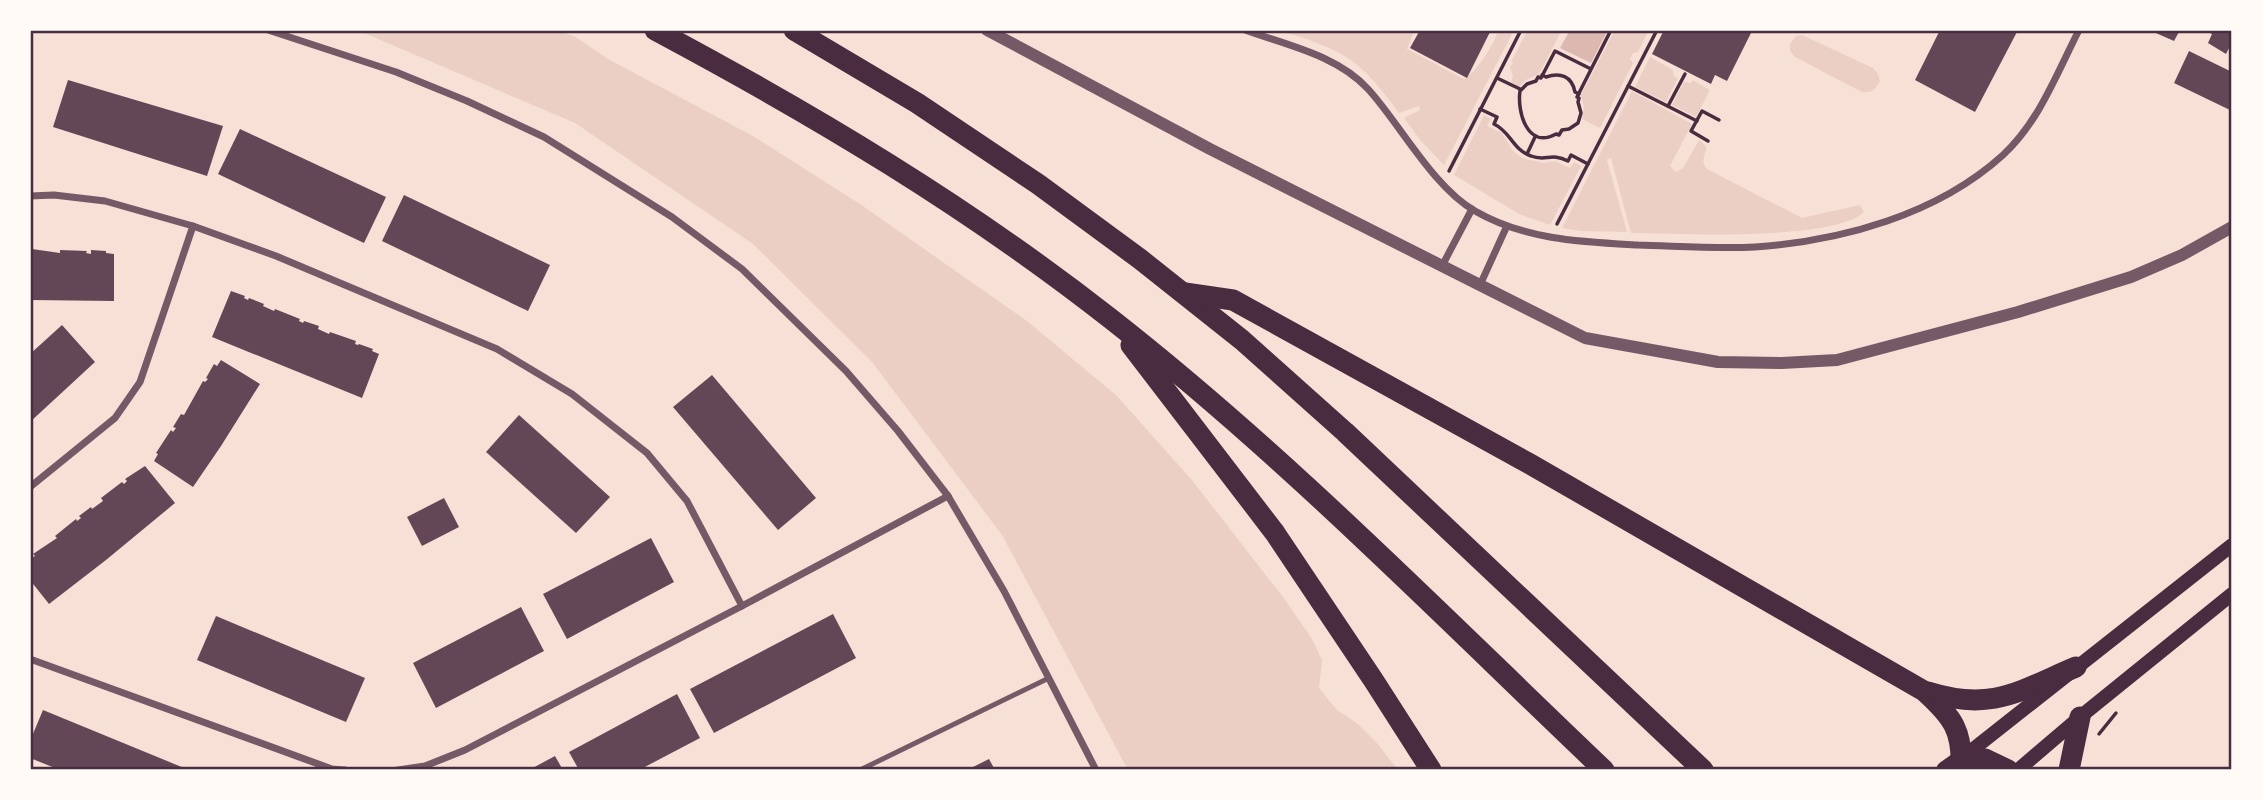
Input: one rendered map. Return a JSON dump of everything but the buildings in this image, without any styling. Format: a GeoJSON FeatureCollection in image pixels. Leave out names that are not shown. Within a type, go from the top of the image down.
{"type":"FeatureCollection","features":[{"type":"Feature","properties":{"kind":"highway"},"geometry":{"type":"LineString","coordinates":[[655,30],[772,92],[889,162],[1013,246],[1110,318],[1207,397],[1294,476],[1604,770]]}},
{"type":"Feature","properties":{"kind":"highway"},"geometry":{"type":"LineString","coordinates":[[794,30],[917,103],[1038,184],[1242,340],[1345,432],[1703,770]]}},
{"type":"Feature","properties":{"kind":"highway"},"geometry":{"type":"LineString","coordinates":[[1182,292],[1233,300],[1530,464],[1924,691],[1943,708],[1957,727],[1961,741],[1956,766],[1985,759],[2008,770]]}},
{"type":"Feature","properties":{"kind":"highway"},"geometry":{"type":"LineString","coordinates":[[1110,318],[1275,534],[1431,770]]}},
{"type":"Feature","properties":{"kind":"highway"},"geometry":{"type":"LineString","coordinates":[[1924,691],[1947,698],[1999,699],[2076,667]]}},
{"type":"Feature","properties":{"kind":"highway"},"geometry":{"type":"LineString","coordinates":[[2069,770],[2080,717]]}},
{"type":"Feature","properties":{"kind":"main road"},"geometry":{"type":"LineString","coordinates":[[1956,766],[2076,667],[2232,545]]}},
{"type":"Feature","properties":{"kind":"main road"},"geometry":{"type":"LineString","coordinates":[[2018,770],[2232,594]]}},
{"type":"Feature","properties":{"kind":"street"},"geometry":{"type":"LineString","coordinates":[[268,30],[396,72],[544,137],[672,217],[742,270],[846,371],[898,431],[948,496],[1004,591],[1096,770]]}},
{"type":"Feature","properties":{"kind":"street"},"geometry":{"type":"LineString","coordinates":[[987,30],[1210,149],[1586,338],[1718,362],[1837,360],[2018,312],[2131,277],[2182,255],[2232,227]]}},
{"type":"Feature","properties":{"kind":"street"},"geometry":{"type":"LineString","coordinates":[[1245,30],[1314,54],[1349,72],[1368,88],[1441,181],[1472,209],[1506,228],[1572,242],[1754,247],[1823,238],[1890,221],[1953,191],[2002,156],[2035,118],[2079,30]]}},
{"type":"Feature","properties":{"kind":"street"},"geometry":{"type":"LineString","coordinates":[[30,196],[54,195],[105,201],[192,226],[276,256],[497,349],[572,394],[647,453],[687,501],[742,606]]}},
{"type":"Feature","properties":{"kind":"street"},"geometry":{"type":"LineString","coordinates":[[1442,266],[1472,209]]}},
{"type":"Feature","properties":{"kind":"street"},"geometry":{"type":"LineString","coordinates":[[30,487],[115,418],[140,382],[192,226]]}},
{"type":"Feature","properties":{"kind":"street"},"geometry":{"type":"LineString","coordinates":[[1480,285],[1506,228]]}},
{"type":"Feature","properties":{"kind":"street"},"geometry":{"type":"LineString","coordinates":[[398,770],[425,766],[465,750],[948,496]]}},
{"type":"Feature","properties":{"kind":"street"},"geometry":{"type":"LineString","coordinates":[[30,659],[332,769],[345,770]]}},
{"type":"Feature","properties":{"kind":"lane"},"geometry":{"type":"LineString","coordinates":[[860,770],[1049,678]]}},
{"type":"Feature","properties":{"kind":"path"},"geometry":{"type":"LineString","coordinates":[[1449,171],[1521,30]]}},
{"type":"Feature","properties":{"kind":"path"},"geometry":{"type":"LineString","coordinates":[[1591,69],[1555,51],[1542,75],[1521,90],[1521,116],[1535,136],[1544,138],[1559,135],[1562,130],[1578,123],[1581,113],[1577,102],[1578,94],[1591,69],[1611,30]]}},
{"type":"Feature","properties":{"kind":"path"},"geometry":{"type":"LineString","coordinates":[[1556,226],[1657,30]]}},
{"type":"Feature","properties":{"kind":"path"},"geometry":{"type":"LineString","coordinates":[[1668,106],[1685,74]]}},
{"type":"Feature","properties":{"kind":"path"},"geometry":{"type":"LineString","coordinates":[[1542,75],[1565,76],[1578,94]]}},
{"type":"Feature","properties":{"kind":"path"},"geometry":{"type":"LineString","coordinates":[[1497,78],[1521,90]]}},
{"type":"Feature","properties":{"kind":"path"},"geometry":{"type":"LineString","coordinates":[[1628,86],[1697,121]]}},
{"type":"Feature","properties":{"kind":"path"},"geometry":{"type":"LineString","coordinates":[[1480,109],[1497,117],[1494,124],[1505,129],[1515,145],[1527,154],[1542,158],[1558,156],[1568,161],[1571,155],[1588,164]]}},
{"type":"Feature","properties":{"kind":"path"},"geometry":{"type":"LineString","coordinates":[[1708,141],[1691,131],[1702,111],[1719,120]]}},
{"type":"Feature","properties":{"kind":"path"},"geometry":{"type":"LineString","coordinates":[[1527,154],[1535,136]]}},
{"type":"Feature","properties":{"kind":"path"},"geometry":{"type":"LineString","coordinates":[[2095,741],[2119,709]]}},
{"type":"Feature","properties":{"kind":"shaded area"},"geometry":{"type":"Polygon","coordinates":[[[357,30],[554,30],[574,36],[608,59],[753,136],[860,204],[1027,321],[1117,396],[1191,479],[1283,597],[1312,639],[1322,660],[1319,688],[1336,709],[1358,724],[1377,743],[1398,770],[1128,770],[1002,535],[872,362],[753,244],[575,123],[357,30]]]}},
{"type":"Feature","properties":{"kind":"shaded area"},"geometry":{"type":"Polygon","coordinates":[[[1277,30],[1415,30],[1407,49],[1464,79],[1485,57],[1498,30],[1514,30],[1444,165],[1404,118],[1420,110],[1419,106],[1399,113],[1384,93],[1348,58],[1277,30]]]}},
{"type":"Feature","properties":{"kind":"shaded area"},"geometry":{"type":"Polygon","coordinates":[[[1528,30],[1562,30],[1539,74],[1519,87],[1511,82],[1513,77],[1510,67],[1528,30]]]}},
{"type":"Feature","properties":{"kind":"shaded area"},"geometry":{"type":"Polygon","coordinates":[[[1570,30],[1608,30],[1591,63],[1560,48],[1570,30]]]}},
{"type":"Feature","properties":{"kind":"shaded area"},"geometry":{"type":"Polygon","coordinates":[[[1615,30],[1649,30],[1638,52],[1633,53],[1630,59],[1633,63],[1600,128],[1582,119],[1584,107],[1581,95],[1615,30]]]}},
{"type":"Feature","properties":{"kind":"shaded area"},"geometry":{"type":"Polygon","coordinates":[[[1802,35],[1873,68],[1880,81],[1875,89],[1862,92],[1795,57],[1790,51],[1790,44],[1796,36],[1802,35]]]}},
{"type":"Feature","properties":{"kind":"shaded area"},"geometry":{"type":"Polygon","coordinates":[[[1650,57],[1673,70],[1674,76],[1678,78],[1666,102],[1635,87],[1650,57]]]}},
{"type":"Feature","properties":{"kind":"shaded area"},"geometry":{"type":"Polygon","coordinates":[[[1693,80],[1710,90],[1696,117],[1672,105],[1684,82],[1691,83],[1693,80]]]}},
{"type":"Feature","properties":{"kind":"shaded area"},"geometry":{"type":"Polygon","coordinates":[[[1632,91],[1692,124],[1670,166],[1676,172],[1683,168],[1699,140],[1706,146],[1703,160],[1707,169],[1802,218],[1860,205],[1864,212],[1848,221],[1822,228],[1789,232],[1631,233],[1611,158],[1607,160],[1627,232],[1562,228],[1632,91]]]}},
{"type":"Feature","properties":{"kind":"shaded area"},"geometry":{"type":"Polygon","coordinates":[[[1484,115],[1491,119],[1487,126],[1502,133],[1513,151],[1522,158],[1544,163],[1555,161],[1570,168],[1574,162],[1581,166],[1550,225],[1519,214],[1454,175],[1484,115]]]}}]}
